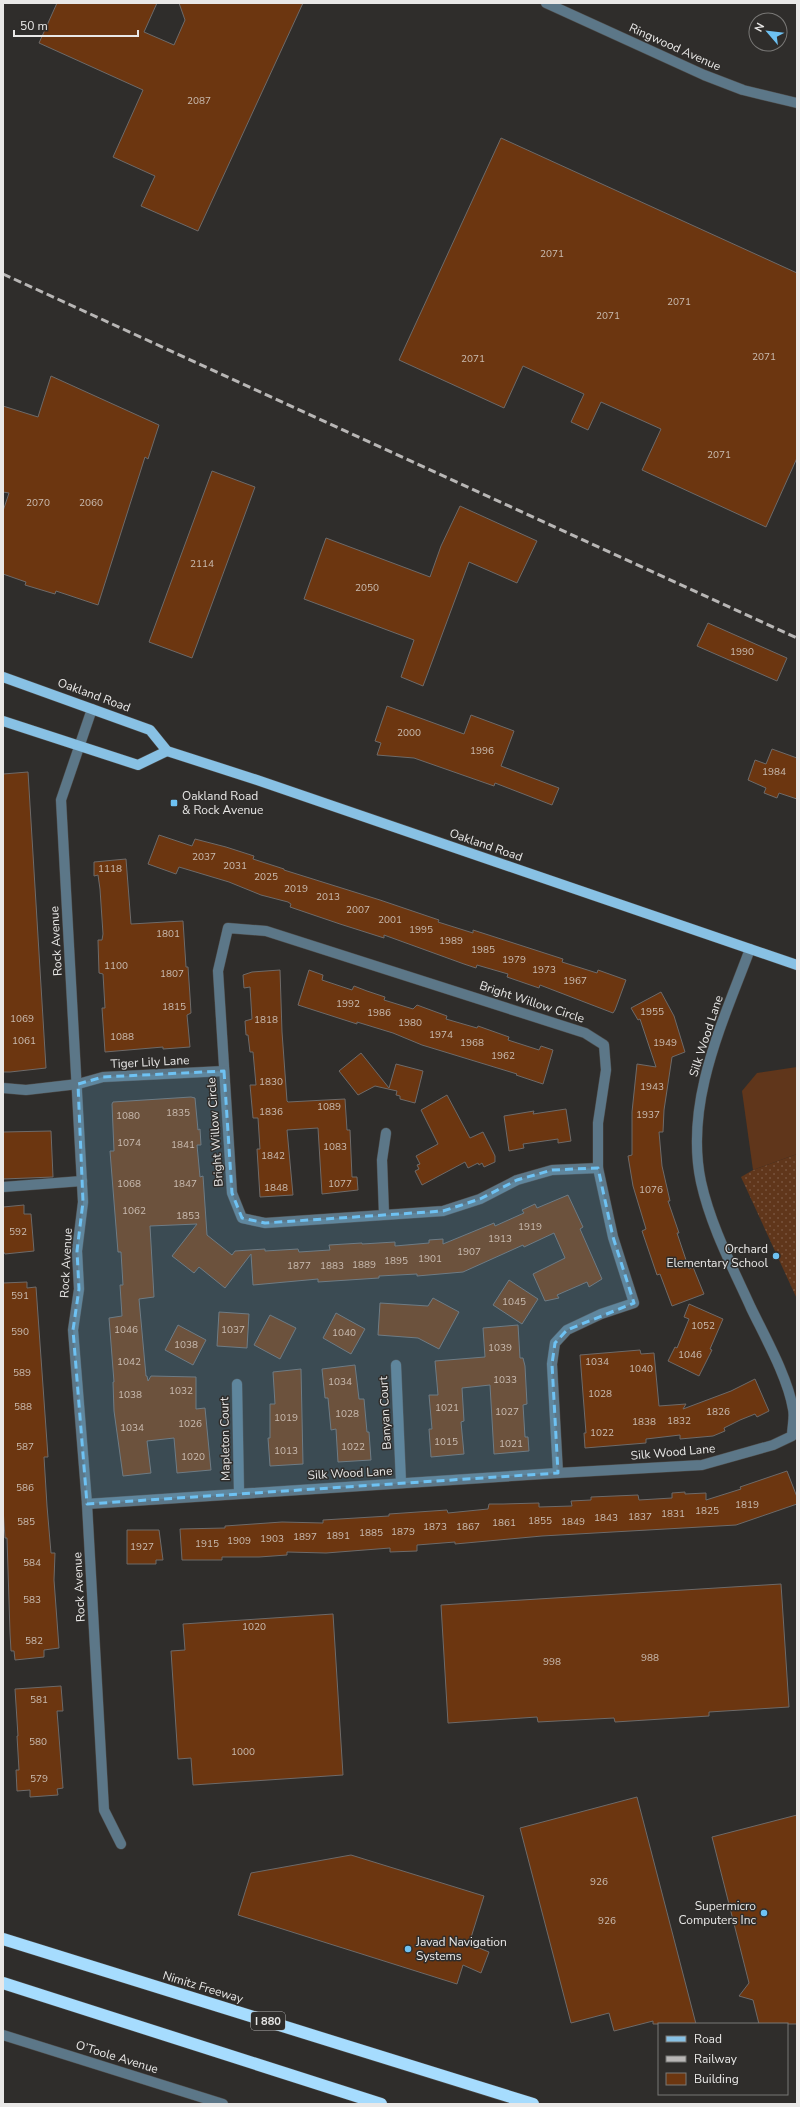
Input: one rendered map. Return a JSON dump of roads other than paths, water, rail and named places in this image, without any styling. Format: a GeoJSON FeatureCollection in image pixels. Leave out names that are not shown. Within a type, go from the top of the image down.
{"type":"FeatureCollection","features":[{"type":"Feature","properties":{"kind":"highway","name":"Nimitz Freeway"},"geometry":{"type":"LineString","coordinates":[[3,1939],[533,2104]]}},
{"type":"Feature","properties":{"kind":"highway"},"geometry":{"type":"LineString","coordinates":[[3,1983],[381,2104]]}},
{"type":"Feature","properties":{"kind":"main road","name":"Oakland Road"},"geometry":{"type":"LineString","coordinates":[[3,677],[150,730],[167,751],[264,782],[797,965]]}},
{"type":"Feature","properties":{"kind":"main road"},"geometry":{"type":"LineString","coordinates":[[3,720],[138,765],[167,751]]}},
{"type":"Feature","properties":{"kind":"street","name":"Ringwood Avenue"},"geometry":{"type":"LineString","coordinates":[[546,3],[704,75],[743,90],[797,103]]}},
{"type":"Feature","properties":{"kind":"street","name":"Rock Avenue"},"geometry":{"type":"LineString","coordinates":[[92,709],[61,800],[78,1084],[83,1202],[77,1251],[79,1289],[73,1330],[87,1504],[104,1810],[121,1844]]}},
{"type":"Feature","properties":{"kind":"street","name":"Bright Willow Circle"},"geometry":{"type":"LineString","coordinates":[[228,928],[266,931],[585,1033],[604,1044],[606,1070],[598,1123],[598,1168],[552,1170],[517,1180],[480,1199],[443,1211],[265,1223],[242,1218],[232,1194],[224,1071],[218,971],[228,928]]}},
{"type":"Feature","properties":{"kind":"street","name":"Silk Wood Lane"},"geometry":{"type":"LineString","coordinates":[[87,1504],[239,1492],[702,1465],[773,1445],[792,1436],[793,1409],[784,1380],[716,1230],[701,1182],[697,1142],[699,1105],[711,1054],[750,949]]}},
{"type":"Feature","properties":{"kind":"street","name":"Tiger Lily Lane"},"geometry":{"type":"LineString","coordinates":[[3,1088],[26,1090],[78,1084],[103,1077],[224,1071]]}},
{"type":"Feature","properties":{"kind":"street"},"geometry":{"type":"LineString","coordinates":[[384,1214],[382,1160],[386,1133]]}},
{"type":"Feature","properties":{"kind":"street"},"geometry":{"type":"LineString","coordinates":[[558,1473],[552,1364],[555,1344],[567,1330],[601,1314],[634,1303],[613,1237],[598,1168]]}},
{"type":"Feature","properties":{"kind":"street"},"geometry":{"type":"LineString","coordinates":[[3,1187],[82,1181]]}},
{"type":"Feature","properties":{"kind":"street","name":"Banyan Court"},"geometry":{"type":"LineString","coordinates":[[396,1365],[401,1483]]}},
{"type":"Feature","properties":{"kind":"street","name":"Mapleton Court"},"geometry":{"type":"LineString","coordinates":[[237,1384],[239,1492]]}},
{"type":"Feature","properties":{"kind":"street","name":"O’Toole Avenue"},"geometry":{"type":"LineString","coordinates":[[3,2035],[223,2104]]}},
{"type":"Feature","properties":{"kind":"railway"},"geometry":{"type":"LineString","coordinates":[[3,274],[797,638]]}},
{"type":"Feature","properties":{"kind":"place","name":"Oakland Road & Rock Avenue"},"geometry":{"type":"Point","coordinates":[174,803]}},
{"type":"Feature","properties":{"kind":"place","name":"Orchard Elementary School"},"geometry":{"type":"Point","coordinates":[776,1256]}},
{"type":"Feature","properties":{"kind":"place","name":"Supermicro Computers Inc"},"geometry":{"type":"Point","coordinates":[764,1913]}},
{"type":"Feature","properties":{"kind":"place","name":"Javad Navigation Systems"},"geometry":{"type":"Point","coordinates":[408,1949]}}]}
